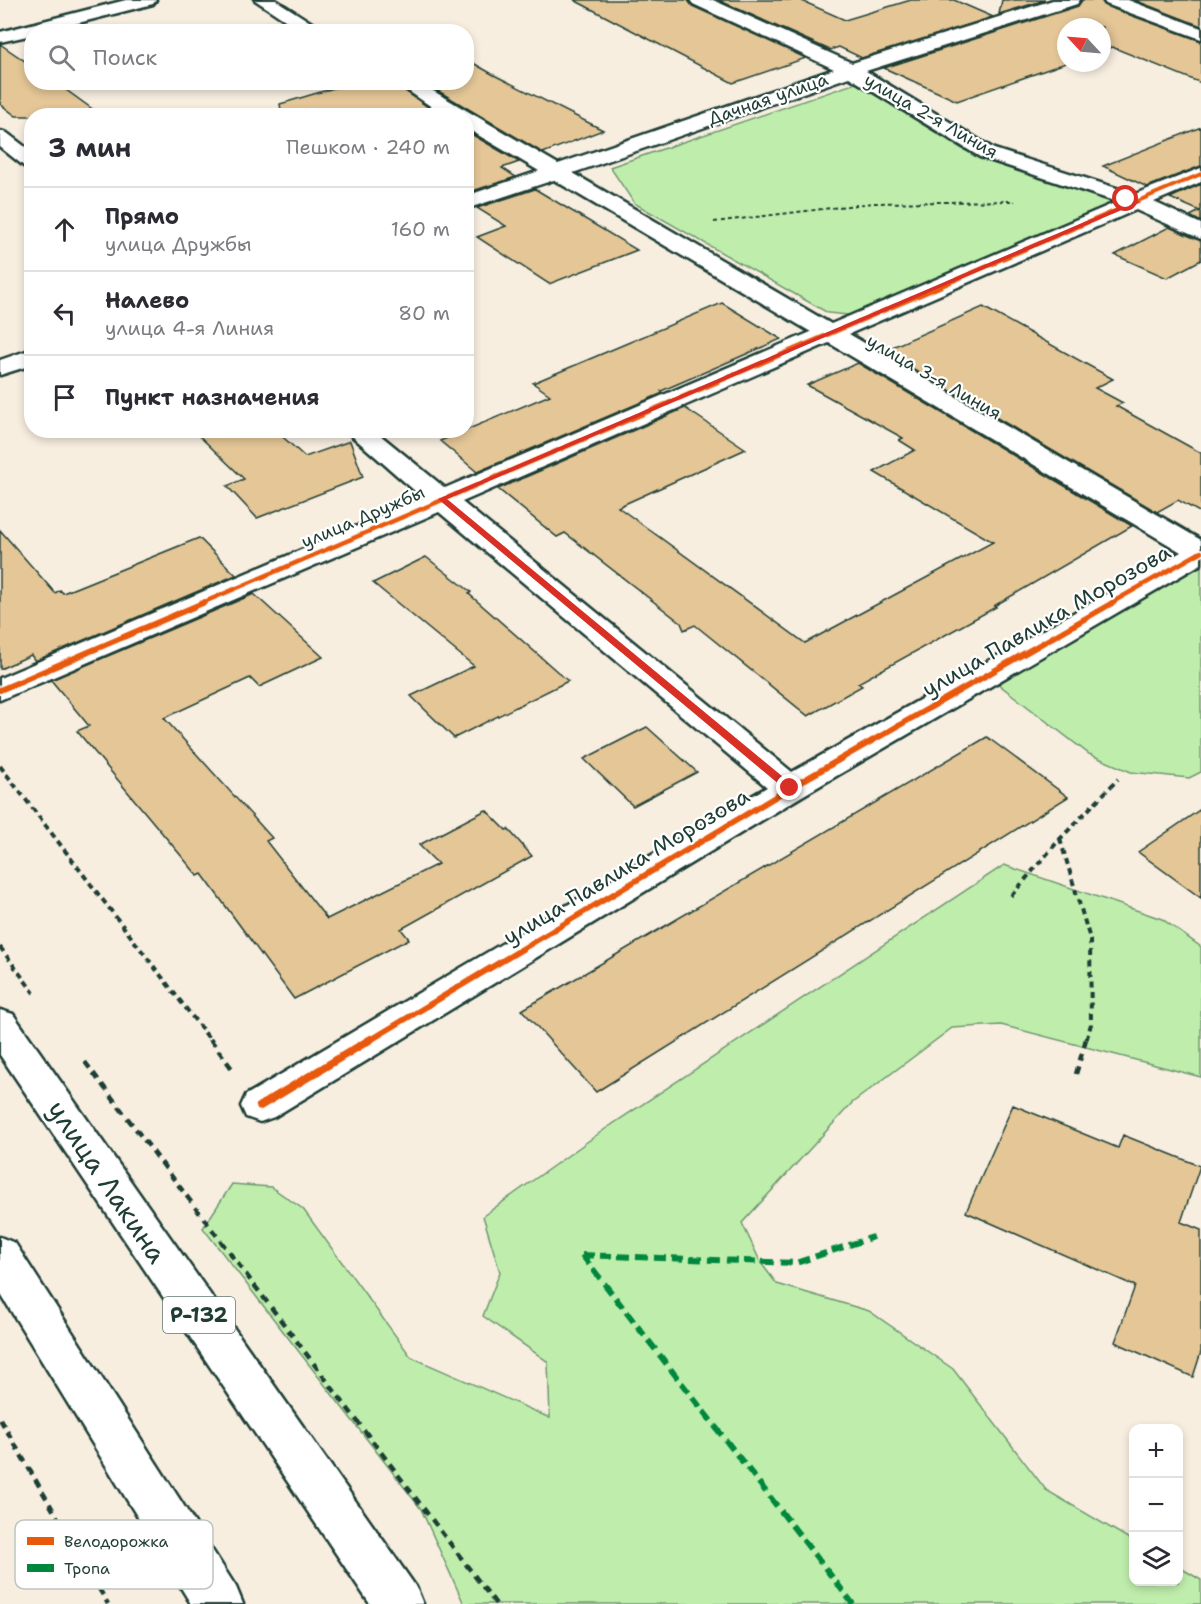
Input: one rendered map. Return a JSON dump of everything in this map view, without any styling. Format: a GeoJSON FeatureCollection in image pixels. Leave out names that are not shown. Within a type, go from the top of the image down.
{"type":"FeatureCollection","features":[{"type":"Feature","properties":{"kind":"main road"},"geometry":{"type":"LineString","coordinates":[[52,24],[147,0]]}},
{"type":"Feature","properties":{"kind":"main road"},"geometry":{"type":"LineString","coordinates":[[264,0],[304,24]]}},
{"type":"Feature","properties":{"kind":"main road","name":"улица 2-я Линия"},"geometry":{"type":"LineString","coordinates":[[699,0],[851,70],[987,153],[1137,202],[1201,232]]}},
{"type":"Feature","properties":{"kind":"main road","name":"Дачная улица"},"geometry":{"type":"LineString","coordinates":[[474,200],[851,70],[1071,0]]}},
{"type":"Feature","properties":{"kind":"main road"},"geometry":{"type":"LineString","coordinates":[[1112,0],[1201,34]]}},
{"type":"Feature","properties":{"kind":"main road"},"geometry":{"type":"LineString","coordinates":[[0,37],[24,31]]}},
{"type":"Feature","properties":{"kind":"main road"},"geometry":{"type":"LineString","coordinates":[[417,90],[447,108]]}},
{"type":"Feature","properties":{"kind":"main road","name":"улица 3-я Линия"},"geometry":{"type":"LineString","coordinates":[[474,124],[1201,552]]}},
{"type":"Feature","properties":{"kind":"main road"},"geometry":{"type":"LineString","coordinates":[[0,137],[24,156]]}},
{"type":"Feature","properties":{"kind":"main road","name":"улица Дружбы"},"geometry":{"type":"LineString","coordinates":[[0,690],[1201,174]]}},
{"type":"Feature","properties":{"kind":"main road"},"geometry":{"type":"LineString","coordinates":[[0,368],[24,359]]}},
{"type":"Feature","properties":{"kind":"main road"},"geometry":{"type":"LineString","coordinates":[[368,438],[790,788]]}},
{"type":"Feature","properties":{"kind":"main road","name":"улица Павлика Морозова"},"geometry":{"type":"LineString","coordinates":[[260,1106],[790,788],[1201,552]]}},
{"type":"Feature","properties":{"kind":"main road","name":"улица Лакина"},"geometry":{"type":"LineString","coordinates":[[0,1026],[399,1604]]}},
{"type":"Feature","properties":{"kind":"main road"},"geometry":{"type":"LineString","coordinates":[[0,1256],[166,1520]]}},
{"type":"Feature","properties":{"kind":"main road"},"geometry":{"type":"LineString","coordinates":[[210,1589],[219,1604]]}},
{"type":"Feature","properties":{"kind":"path"},"geometry":{"type":"LineString","coordinates":[[651,229],[873,203],[1023,201]]}},
{"type":"Feature","properties":{"kind":"path"},"geometry":{"type":"LineString","coordinates":[[0,766],[260,1106]]}},
{"type":"Feature","properties":{"kind":"path"},"geometry":{"type":"LineString","coordinates":[[1011,896],[1060,839],[1118,779]]}},
{"type":"Feature","properties":{"kind":"path"},"geometry":{"type":"LineString","coordinates":[[1060,839],[1090,939],[1091,1024],[1076,1074]]}},
{"type":"Feature","properties":{"kind":"path"},"geometry":{"type":"LineString","coordinates":[[0,948],[41,1002]]}},
{"type":"Feature","properties":{"kind":"path"},"geometry":{"type":"LineString","coordinates":[[82,1057],[496,1604]]}},
{"type":"Feature","properties":{"kind":"path"},"geometry":{"type":"LineString","coordinates":[[0,1419],[59,1520]]}},
{"type":"Feature","properties":{"kind":"path"},"geometry":{"type":"LineString","coordinates":[[99,1589],[108,1604]]}},
{"type":"Feature","properties":{"kind":"green space"},"geometry":{"type":"Polygon","coordinates":[[[856,83],[964,150],[1124,202],[858,316],[828,313],[634,203],[610,167],[856,83]]]}},
{"type":"Feature","properties":{"kind":"green space"},"geometry":{"type":"Polygon","coordinates":[[[1201,553],[1201,772],[1189,778],[1131,772],[1089,754],[993,680],[1201,553]]]}},
{"type":"Feature","properties":{"kind":"green space"},"geometry":{"type":"Polygon","coordinates":[[[1004,865],[1162,919],[1201,947],[1201,1077],[1001,1025],[952,1028],[852,1103],[742,1223],[761,1263],[777,1284],[869,1311],[953,1369],[1046,1490],[1129,1539],[1129,1586],[1183,1586],[1183,1569],[1201,1580],[1201,1604],[464,1604],[421,1509],[203,1228],[232,1184],[271,1187],[303,1209],[411,1357],[550,1418],[548,1362],[483,1316],[500,1272],[483,1216],[608,1127],[1004,865]]]}},
{"type":"Feature","properties":{"kind":"building"},"geometry":{"type":"Polygon","coordinates":[[[574,0],[688,0],[692,6],[806,58],[733,83],[574,0]]]}},
{"type":"Feature","properties":{"kind":"building"},"geometry":{"type":"Polygon","coordinates":[[[718,0],[800,0],[845,20],[911,0],[954,0],[993,17],[862,58],[839,47],[830,50],[718,0]]]}},
{"type":"Feature","properties":{"kind":"building"},"geometry":{"type":"Polygon","coordinates":[[[1002,0],[1045,0],[999,14],[1002,0]]]}},
{"type":"Feature","properties":{"kind":"building"},"geometry":{"type":"Polygon","coordinates":[[[1082,0],[1101,0],[1105,6],[1201,41],[1201,83],[1111,47],[1111,18],[1057,18],[1057,66],[957,101],[884,68],[1078,6],[1082,0]]]}},
{"type":"Feature","properties":{"kind":"building"},"geometry":{"type":"Polygon","coordinates":[[[1134,0],[1201,0],[1201,26],[1134,0]]]}},
{"type":"Feature","properties":{"kind":"building"},"geometry":{"type":"Polygon","coordinates":[[[0,44],[24,60],[24,90],[66,90],[91,108],[24,108],[24,116],[16,116],[0,104],[0,44]]]}},
{"type":"Feature","properties":{"kind":"building"},"geometry":{"type":"Polygon","coordinates":[[[474,64],[603,130],[543,153],[474,112],[474,108],[467,108],[437,90],[474,90],[474,64]]]}},
{"type":"Feature","properties":{"kind":"building"},"geometry":{"type":"Polygon","coordinates":[[[327,90],[404,90],[429,108],[281,108],[280,104],[327,90]]]}},
{"type":"Feature","properties":{"kind":"building"},"geometry":{"type":"Polygon","coordinates":[[[1201,127],[1201,166],[1147,187],[1103,166],[1201,127]]]}},
{"type":"Feature","properties":{"kind":"building"},"geometry":{"type":"Polygon","coordinates":[[[474,136],[519,162],[502,168],[516,177],[474,190],[474,136]]]}},
{"type":"Feature","properties":{"kind":"building"},"geometry":{"type":"Polygon","coordinates":[[[1201,184],[1201,222],[1190,216],[1200,211],[1170,198],[1201,184]]]}},
{"type":"Feature","properties":{"kind":"building"},"geometry":{"type":"Polygon","coordinates":[[[535,189],[637,250],[549,284],[477,237],[506,226],[477,208],[535,189]]]}},
{"type":"Feature","properties":{"kind":"building"},"geometry":{"type":"Polygon","coordinates":[[[1169,227],[1201,241],[1201,260],[1167,278],[1115,255],[1169,227]]]}},
{"type":"Feature","properties":{"kind":"building"},"geometry":{"type":"Polygon","coordinates":[[[722,303],[781,339],[661,391],[663,393],[477,472],[440,441],[447,438],[474,438],[474,427],[550,395],[533,383],[722,303]]]}},
{"type":"Feature","properties":{"kind":"building"},"geometry":{"type":"Polygon","coordinates":[[[983,307],[1113,379],[1095,388],[1123,403],[1116,406],[1201,453],[1201,513],[1178,500],[1157,512],[883,351],[983,307]]]}},
{"type":"Feature","properties":{"kind":"building"},"geometry":{"type":"Polygon","coordinates":[[[858,363],[1132,526],[994,606],[996,607],[858,683],[862,686],[808,716],[695,625],[684,630],[681,623],[565,533],[557,537],[498,489],[685,408],[746,449],[618,507],[805,643],[993,542],[874,472],[915,450],[899,440],[903,438],[807,385],[858,363]]]}},
{"type":"Feature","properties":{"kind":"building"},"geometry":{"type":"Polygon","coordinates":[[[201,438],[284,438],[305,457],[350,441],[363,477],[257,518],[227,486],[244,479],[201,438]]]}},
{"type":"Feature","properties":{"kind":"building"},"geometry":{"type":"Polygon","coordinates":[[[0,530],[55,593],[60,590],[63,593],[199,538],[236,575],[35,661],[31,655],[0,669],[0,530]]]}},
{"type":"Feature","properties":{"kind":"building"},"geometry":{"type":"Polygon","coordinates":[[[426,557],[471,592],[469,594],[568,681],[454,738],[411,696],[474,666],[373,583],[426,557]]]}},
{"type":"Feature","properties":{"kind":"building"},"geometry":{"type":"Polygon","coordinates":[[[254,594],[323,657],[259,687],[250,678],[164,718],[272,838],[266,841],[327,919],[438,864],[419,845],[486,810],[506,830],[508,829],[532,856],[401,929],[409,939],[294,999],[202,874],[198,876],[77,731],[89,726],[51,680],[254,594]]]}},
{"type":"Feature","properties":{"kind":"building"},"geometry":{"type":"Polygon","coordinates":[[[647,727],[697,772],[633,806],[584,759],[647,727]]]}},
{"type":"Feature","properties":{"kind":"building"},"geometry":{"type":"Polygon","coordinates":[[[987,737],[1068,797],[596,1092],[522,1010],[987,737]]]}},
{"type":"Feature","properties":{"kind":"building"},"geometry":{"type":"Polygon","coordinates":[[[1201,809],[1201,898],[1138,852],[1201,809]]]}},
{"type":"Feature","properties":{"kind":"building"},"geometry":{"type":"Polygon","coordinates":[[[1013,1105],[1118,1148],[1123,1135],[1200,1166],[1181,1222],[1201,1230],[1201,1352],[1193,1377],[1115,1342],[1135,1286],[966,1212],[1013,1105]]]}},
{"type":"Feature","properties":{"kind":"marked path"},"geometry":{"type":"LineString","coordinates":[[582,1255],[796,1263],[873,1237]]}},
{"type":"Feature","properties":{"kind":"marked path"},"geometry":{"type":"LineString","coordinates":[[582,1255],[853,1604]]}},
{"type":"Feature","properties":{"kind":"cycle path"},"geometry":{"type":"LineString","coordinates":[[0,690],[1201,174]]}},
{"type":"Feature","properties":{"kind":"cycle path"},"geometry":{"type":"LineString","coordinates":[[260,1106],[790,788],[1201,552]]}},
{"type":"Feature","properties":{"kind":"route"},"geometry":{"type":"LineString","coordinates":[[790,788],[442,499],[1137,202],[1126,199]]}}]}
